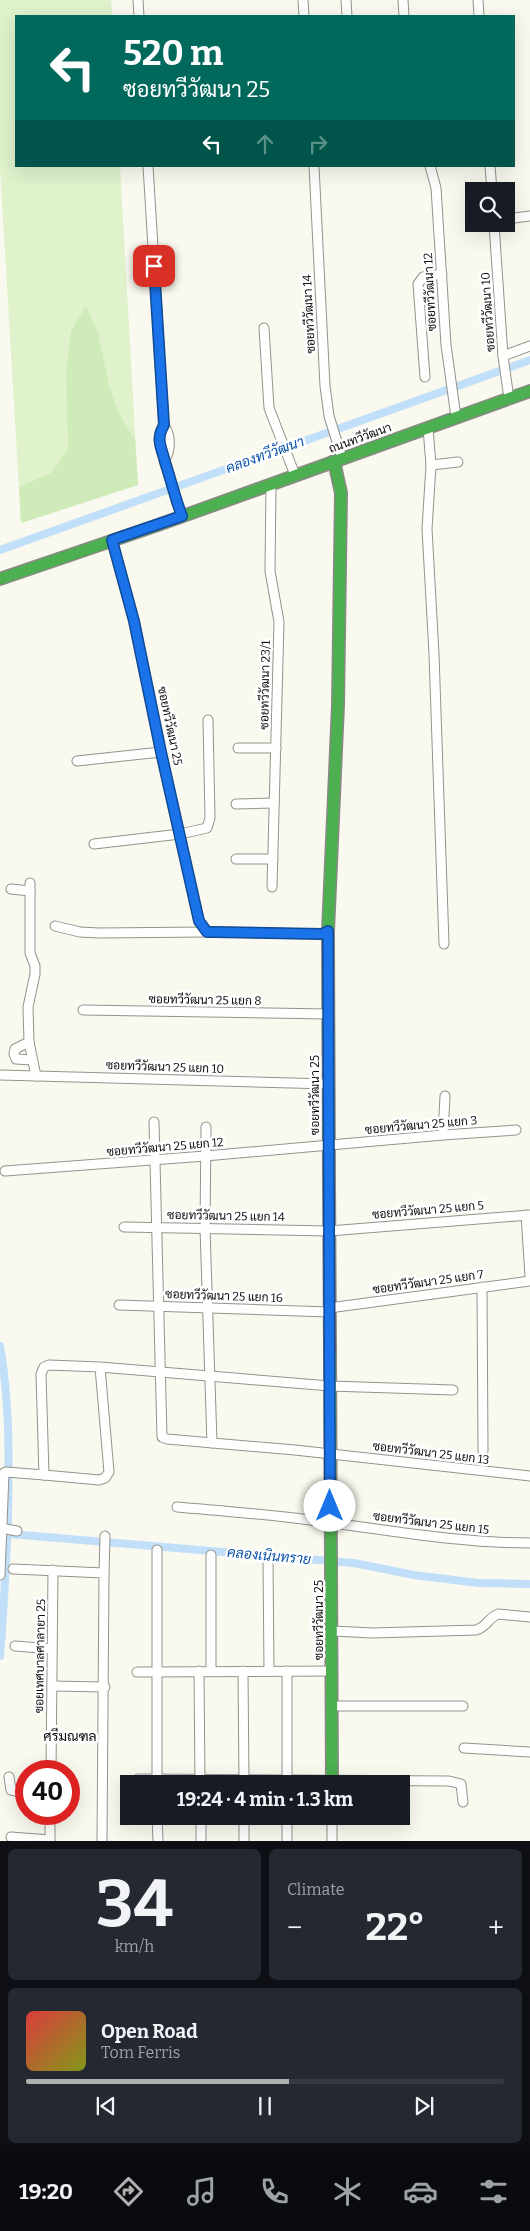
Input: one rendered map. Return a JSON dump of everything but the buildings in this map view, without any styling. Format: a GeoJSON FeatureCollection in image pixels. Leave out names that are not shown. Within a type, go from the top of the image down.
{"type":"FeatureCollection","features":[{"type":"Feature","properties":{"kind":"street"},"geometry":{"type":"LineString","coordinates":[[138,0],[139,15]]}},
{"type":"Feature","properties":{"kind":"street"},"geometry":{"type":"LineString","coordinates":[[303,0],[304,15]]}},
{"type":"Feature","properties":{"kind":"street"},"geometry":{"type":"LineString","coordinates":[[346,0],[347,15]]}},
{"type":"Feature","properties":{"kind":"street"},"geometry":{"type":"LineString","coordinates":[[403,0],[404,15]]}},
{"type":"Feature","properties":{"kind":"street"},"geometry":{"type":"LineString","coordinates":[[478,0],[479,15]]}},
{"type":"Feature","properties":{"kind":"street"},"geometry":{"type":"LineString","coordinates":[[148,167],[164,425],[159,433],[160,454],[165,460],[168,476],[182,516]]}},
{"type":"Feature","properties":{"kind":"street","name":"ซอยทวีวัฒนา 14"},"geometry":{"type":"LineString","coordinates":[[314,167],[325,386],[338,460]]}},
{"type":"Feature","properties":{"kind":"street","name":"ซอยทวีวัฒนา 12"},"geometry":{"type":"LineString","coordinates":[[430,167],[436,188],[446,345],[456,418]]}},
{"type":"Feature","properties":{"kind":"street"},"geometry":{"type":"LineString","coordinates":[[490,167],[491,182]]}},
{"type":"Feature","properties":{"kind":"street"},"geometry":{"type":"LineString","coordinates":[[515,218],[530,216]]}},
{"type":"Feature","properties":{"kind":"street","name":"ซอยทวีวัฒนา 10"},"geometry":{"type":"LineString","coordinates":[[495,232],[503,357],[509,399]]}},
{"type":"Feature","properties":{"kind":"street"},"geometry":{"type":"LineString","coordinates":[[425,377],[418,284],[423,277],[442,274]]}},
{"type":"Feature","properties":{"kind":"street"},"geometry":{"type":"LineString","coordinates":[[264,328],[269,408],[295,475]]}},
{"type":"Feature","properties":{"kind":"street"},"geometry":{"type":"LineString","coordinates":[[503,357],[530,346]]}},
{"type":"Feature","properties":{"kind":"street","name":"ถนนทวีวัฒนา"},"geometry":{"type":"LineString","coordinates":[[0,579],[530,391]]}},
{"type":"Feature","properties":{"kind":"street"},"geometry":{"type":"LineString","coordinates":[[428,428],[430,465],[427,529],[434,654],[444,944]]}},
{"type":"Feature","properties":{"kind":"street","name":"ซอยทวีวัฒนา 25"},"geometry":{"type":"LineString","coordinates":[[332,1775],[328,931],[338,705],[341,493],[338,460]]}},
{"type":"Feature","properties":{"kind":"street"},"geometry":{"type":"LineString","coordinates":[[430,465],[458,462]]}},
{"type":"Feature","properties":{"kind":"street","name":"ซอยทวีวัฒนา 23/1"},"geometry":{"type":"LineString","coordinates":[[271,484],[270,571],[279,622],[272,887]]}},
{"type":"Feature","properties":{"kind":"street","name":"ซอยทวีวัฒนา 25"},"geometry":{"type":"LineString","coordinates":[[112,540],[134,621],[199,921],[207,932]]}},
{"type":"Feature","properties":{"kind":"street"},"geometry":{"type":"LineString","coordinates":[[94,844],[180,834],[201,830],[209,826],[208,720]]}},
{"type":"Feature","properties":{"kind":"street"},"geometry":{"type":"LineString","coordinates":[[238,748],[276,748]]}},
{"type":"Feature","properties":{"kind":"street"},"geometry":{"type":"LineString","coordinates":[[77,761],[161,752]]}},
{"type":"Feature","properties":{"kind":"street"},"geometry":{"type":"LineString","coordinates":[[236,804],[274,803]]}},
{"type":"Feature","properties":{"kind":"street"},"geometry":{"type":"LineString","coordinates":[[236,859],[273,859]]}},
{"type":"Feature","properties":{"kind":"street"},"geometry":{"type":"LineString","coordinates":[[11,889],[30,887],[30,953],[36,974],[28,1007],[29,1042],[36,1076]]}},
{"type":"Feature","properties":{"kind":"street"},"geometry":{"type":"LineString","coordinates":[[55,926],[80,932],[99,933],[322,934],[328,931]]}},
{"type":"Feature","properties":{"kind":"street","name":"ซอยทวีวัฒนา 25 แยก 8"},"geometry":{"type":"LineString","coordinates":[[83,1010],[328,1014]]}},
{"type":"Feature","properties":{"kind":"street"},"geometry":{"type":"LineString","coordinates":[[29,1042],[15,1049],[14,1054],[16,1059],[32,1060]]}},
{"type":"Feature","properties":{"kind":"street","name":"ซอยทวีวัฒนา 25 แยก 10"},"geometry":{"type":"LineString","coordinates":[[0,1074],[329,1084]]}},
{"type":"Feature","properties":{"kind":"street"},"geometry":{"type":"LineString","coordinates":[[443,1134],[445,1096]]}},
{"type":"Feature","properties":{"kind":"street"},"geometry":{"type":"LineString","coordinates":[[154,1122],[160,1372]]}},
{"type":"Feature","properties":{"kind":"street"},"geometry":{"type":"LineString","coordinates":[[206,1127],[205,1228],[212,1443]]}},
{"type":"Feature","properties":{"kind":"street","name":"ซอยทวีวัฒนา 25 แยก 3"},"geometry":{"type":"LineString","coordinates":[[328,1146],[443,1134],[516,1130]]}},
{"type":"Feature","properties":{"kind":"street","name":"ซอยทวีวัฒนา 25 แยก 12"},"geometry":{"type":"LineString","coordinates":[[5,1172],[328,1146]]}},
{"type":"Feature","properties":{"kind":"street"},"geometry":{"type":"LineString","coordinates":[[528,1215],[530,1276]]}},
{"type":"Feature","properties":{"kind":"street","name":"ซอยทวีวัฒนา 25 แยก 5"},"geometry":{"type":"LineString","coordinates":[[329,1231],[528,1215]]}},
{"type":"Feature","properties":{"kind":"street","name":"ซอยทวีวัฒนา 25 แยก 14"},"geometry":{"type":"LineString","coordinates":[[124,1227],[329,1231]]}},
{"type":"Feature","properties":{"kind":"street","name":"ซอยทวีวัฒนา 25 แยก 7"},"geometry":{"type":"LineString","coordinates":[[329,1310],[482,1286],[530,1281]]}},
{"type":"Feature","properties":{"kind":"street"},"geometry":{"type":"LineString","coordinates":[[482,1286],[483,1451]]}},
{"type":"Feature","properties":{"kind":"street","name":"ซอยทวีวัฒนา 25 แยก 16"},"geometry":{"type":"LineString","coordinates":[[119,1305],[329,1310]]}},
{"type":"Feature","properties":{"kind":"street"},"geometry":{"type":"LineString","coordinates":[[44,1475],[42,1370],[49,1365],[210,1375],[330,1386],[453,1390]]}},
{"type":"Feature","properties":{"kind":"street"},"geometry":{"type":"LineString","coordinates":[[0,1575],[4,1473],[92,1480],[105,1478],[109,1472],[100,1367]]}},
{"type":"Feature","properties":{"kind":"street","name":"ซอยทวีวัฒนา 25 แยก 13"},"geometry":{"type":"LineString","coordinates":[[160,1372],[162,1437],[530,1476]]}},
{"type":"Feature","properties":{"kind":"street","name":"ซอยทวีวัฒนา 25 แยก 15"},"geometry":{"type":"LineString","coordinates":[[177,1507],[485,1542],[530,1544]]}},
{"type":"Feature","properties":{"kind":"street"},"geometry":{"type":"LineString","coordinates":[[2,1528],[16,1530]]}},
{"type":"Feature","properties":{"kind":"street"},"geometry":{"type":"LineString","coordinates":[[102,1841],[105,1539]]}},
{"type":"Feature","properties":{"kind":"street"},"geometry":{"type":"LineString","coordinates":[[157,1550],[157,1775]]}},
{"type":"Feature","properties":{"kind":"street"},"geometry":{"type":"LineString","coordinates":[[211,1555],[211,1671]]}},
{"type":"Feature","properties":{"kind":"street"},"geometry":{"type":"LineString","coordinates":[[268,1560],[269,1671]]}},
{"type":"Feature","properties":{"kind":"street"},"geometry":{"type":"LineString","coordinates":[[14,1569],[104,1574]]}},
{"type":"Feature","properties":{"kind":"street","name":"ซอยเทศบาลศาลายา 25"},"geometry":{"type":"LineString","coordinates":[[51,1760],[53,1570]]}},
{"type":"Feature","properties":{"kind":"street"},"geometry":{"type":"LineString","coordinates":[[332,1631],[373,1633],[476,1630],[482,1628],[493,1616],[498,1614],[530,1617]]}},
{"type":"Feature","properties":{"kind":"street"},"geometry":{"type":"LineString","coordinates":[[14,1646],[52,1649]]}},
{"type":"Feature","properties":{"kind":"street"},"geometry":{"type":"LineString","coordinates":[[199,1671],[200,1775]]}},
{"type":"Feature","properties":{"kind":"street"},"geometry":{"type":"LineString","coordinates":[[243,1671],[244,1775]]}},
{"type":"Feature","properties":{"kind":"street"},"geometry":{"type":"LineString","coordinates":[[287,1671],[287,1775]]}},
{"type":"Feature","properties":{"kind":"street"},"geometry":{"type":"LineString","coordinates":[[138,1672],[332,1671]]}},
{"type":"Feature","properties":{"kind":"street"},"geometry":{"type":"LineString","coordinates":[[52,1686],[104,1687]]}},
{"type":"Feature","properties":{"kind":"street"},"geometry":{"type":"LineString","coordinates":[[332,1706],[463,1706]]}},
{"type":"Feature","properties":{"kind":"street"},"geometry":{"type":"LineString","coordinates":[[464,1748],[530,1752]]}},
{"type":"Feature","properties":{"kind":"street"},"geometry":{"type":"LineString","coordinates":[[9,1777],[11,1790],[15,1791]]}},
{"type":"Feature","properties":{"kind":"street"},"geometry":{"type":"LineString","coordinates":[[410,1782],[460,1782],[463,1802]]}},
{"type":"Feature","properties":{"kind":"street"},"geometry":{"type":"LineString","coordinates":[[12,1837],[50,1841],[50,1825]]}},
{"type":"Feature","properties":{"kind":"street"},"geometry":{"type":"LineString","coordinates":[[158,1825],[158,1841]]}},
{"type":"Feature","properties":{"kind":"street"},"geometry":{"type":"LineString","coordinates":[[201,1825],[201,1841]]}},
{"type":"Feature","properties":{"kind":"street"},"geometry":{"type":"LineString","coordinates":[[244,1825],[244,1841]]}},
{"type":"Feature","properties":{"kind":"street"},"geometry":{"type":"LineString","coordinates":[[287,1825],[287,1841]]}},
{"type":"Feature","properties":{"kind":"street"},"geometry":{"type":"LineString","coordinates":[[332,1825],[332,1841]]}},
{"type":"Feature","properties":{"kind":"green space"},"geometry":{"type":"Polygon","coordinates":[[[0,0],[111,0],[112,15],[15,15],[15,167],[120,167],[138,485],[21,523],[0,168],[0,0]]]}},
{"type":"Feature","properties":{"kind":"green space"},"geometry":{"type":"Polygon","coordinates":[[[86,306],[98,333],[109,385],[118,412],[135,440],[138,485],[21,523],[19,487],[51,473],[68,449],[66,372],[71,331],[86,306]]]}},
{"type":"Feature","properties":{"kind":"waterway","name":"คลองทวีวัฒนา"},"geometry":{"type":"LineString","coordinates":[[0,550],[530,360]]}},
{"type":"Feature","properties":{"kind":"waterway"},"geometry":{"type":"LineString","coordinates":[[0,1346],[6,1389],[9,1475],[0,1656]]}},
{"type":"Feature","properties":{"kind":"waterway","name":"คลองเนินทราย"},"geometry":{"type":"LineString","coordinates":[[10,1534],[354,1563],[414,1575],[478,1583],[530,1584]]}},
{"type":"Feature","properties":{"kind":"traffic: fast"},"geometry":{"type":"LineString","coordinates":[[0,579],[161,524],[530,391]]}},
{"type":"Feature","properties":{"kind":"traffic: fast"},"geometry":{"type":"LineString","coordinates":[[329,1183],[328,931],[338,705],[341,493],[334,461]]}},
{"type":"Feature","properties":{"kind":"traffic: fast"},"geometry":{"type":"LineString","coordinates":[[330,1351],[332,1775]]}},
{"type":"Feature","properties":{"kind":"traffic: jam"},"geometry":{"type":"LineString","coordinates":[[329,1183],[330,1351]]}},
{"type":"Feature","properties":{"kind":"district","name":"ศรีมณฑล"},"geometry":{"type":"Point","coordinates":[70,1736]}},
{"type":"Feature","properties":{"kind":"route"},"geometry":{"type":"LineString","coordinates":[[154,266],[164,425],[159,433],[160,454],[165,460],[168,476],[182,516],[112,540],[129,599],[199,921],[207,932],[302,932],[322,934],[328,931],[330,1506]]}}]}
